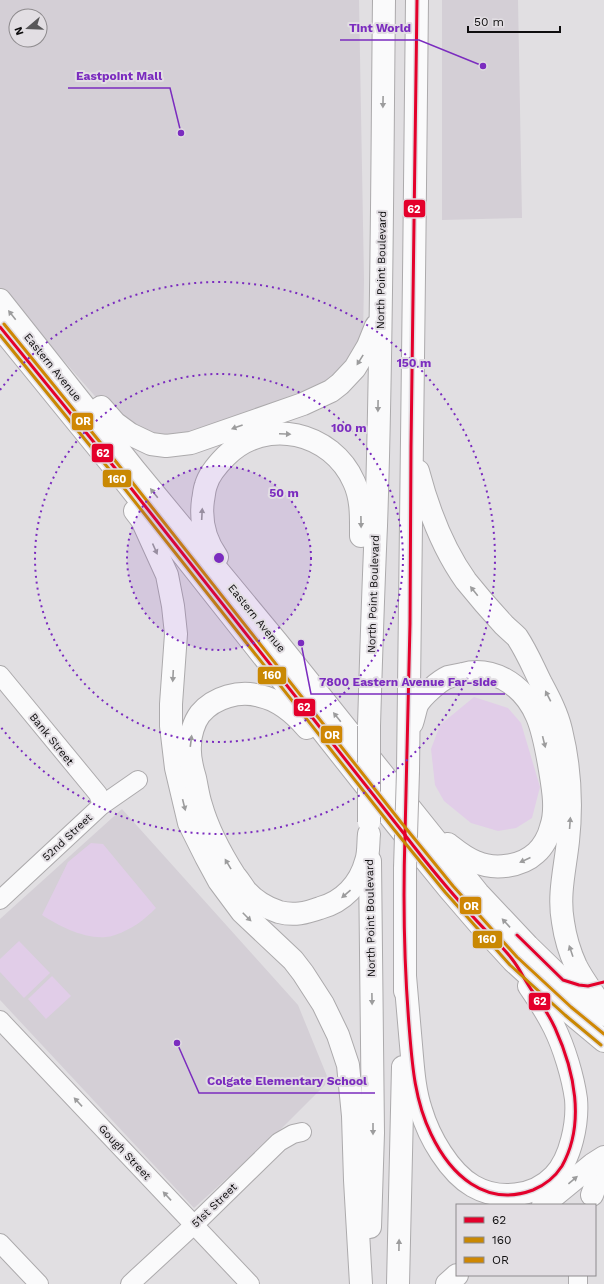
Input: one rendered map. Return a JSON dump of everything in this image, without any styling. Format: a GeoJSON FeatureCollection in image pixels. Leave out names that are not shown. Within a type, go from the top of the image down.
{"type":"FeatureCollection","features":[{"type":"Feature","properties":{"kind":"main road","name":"North Point Boulevard"},"geometry":{"type":"LineString","coordinates":[[368,1284],[374,1133],[369,828],[369,726],[372,598],[376,525],[384,0]]}},
{"type":"Feature","properties":{"kind":"main road"},"geometry":{"type":"LineString","coordinates":[[398,1284],[411,596],[411,448],[417,0]]}},
{"type":"Feature","properties":{"kind":"main road","name":"Eastern Avenue"},"geometry":{"type":"LineString","coordinates":[[0,300],[134,469],[277,642],[405,818],[454,895],[513,961],[568,1011],[604,1041]]}},
{"type":"Feature","properties":{"kind":"main road"},"geometry":{"type":"LineString","coordinates":[[38,349],[60,361],[115,423],[130,434],[151,444],[166,446],[179,445],[208,437],[303,404],[331,391],[349,376],[368,346],[380,312]]}},
{"type":"Feature","properties":{"kind":"main road","name":"Eastern Avenue"},"geometry":{"type":"LineString","coordinates":[[0,327],[113,466],[405,818],[528,946],[563,980],[604,1015]]}},
{"type":"Feature","properties":{"kind":"main road"},"geometry":{"type":"LineString","coordinates":[[277,642],[209,546],[202,520],[206,485],[217,464],[246,440],[268,434],[289,434],[306,437],[334,453],[344,464],[355,483],[361,507],[362,557],[372,598]]}},
{"type":"Feature","properties":{"kind":"main road"},"geometry":{"type":"LineString","coordinates":[[411,448],[426,500],[439,531],[457,567],[477,595],[520,642],[552,705],[561,729],[567,762],[571,804],[568,846],[562,877],[561,901],[563,923],[576,966],[596,984],[604,1009]]}},
{"type":"Feature","properties":{"kind":"main road"},"geometry":{"type":"LineString","coordinates":[[113,466],[119,490],[142,520],[167,575],[173,606],[176,634],[171,726],[176,768],[189,823],[219,881],[242,912],[292,960],[303,973],[323,1004],[338,1035],[348,1065],[353,1116],[354,1180],[361,1284]]}},
{"type":"Feature","properties":{"kind":"main road"},"geometry":{"type":"LineString","coordinates":[[369,828],[366,861],[357,884],[330,906],[299,914],[279,912],[264,905],[245,890],[216,842],[201,805],[191,764],[190,746],[192,730],[200,714],[213,703],[237,694],[249,693],[261,696],[277,702],[299,719],[346,774],[405,818],[447,843],[469,859],[491,866],[502,866],[527,859],[536,853],[544,843],[552,827],[554,811],[552,787],[540,723],[530,702],[516,686],[498,676],[484,673],[473,672],[449,677],[428,692],[418,704],[408,733]]}},
{"type":"Feature","properties":{"kind":"main road"},"geometry":{"type":"LineString","coordinates":[[405,976],[414,1080],[421,1111],[435,1141],[451,1166],[462,1178],[474,1186],[496,1194],[521,1194],[533,1190],[545,1183],[554,1176],[562,1166],[567,1157],[574,1127],[576,1099],[569,1065],[554,1027],[513,961]]}},
{"type":"Feature","properties":{"kind":"main road"},"geometry":{"type":"LineString","coordinates":[[563,980],[579,985],[596,984]]}},
{"type":"Feature","properties":{"kind":"main road"},"geometry":{"type":"LineString","coordinates":[[544,1204],[593,1164],[604,1158]]}},
{"type":"Feature","properties":{"kind":"main road"},"geometry":{"type":"LineString","coordinates":[[590,1200],[604,1166]]}},
{"type":"Feature","properties":{"kind":"main road"},"geometry":{"type":"LineString","coordinates":[[447,1284],[456,1276]]}},
{"type":"Feature","properties":{"kind":"street","name":"Bank Street"},"geometry":{"type":"LineString","coordinates":[[0,675],[98,794],[102,805]]}},
{"type":"Feature","properties":{"kind":"street","name":"52nd Street"},"geometry":{"type":"LineString","coordinates":[[0,900],[102,805],[138,780]]}},
{"type":"Feature","properties":{"kind":"street","name":"Gough Street"},"geometry":{"type":"LineString","coordinates":[[0,1020],[250,1284]]}},
{"type":"Feature","properties":{"kind":"street","name":"51st Street"},"geometry":{"type":"LineString","coordinates":[[130,1284],[194,1225],[279,1142],[293,1134],[302,1132]]}},
{"type":"Feature","properties":{"kind":"street"},"geometry":{"type":"LineString","coordinates":[[0,1243],[39,1284]]}},
{"type":"Feature","properties":{"kind":"shaded area"},"geometry":{"type":"Polygon","coordinates":[[[0,0],[359,0],[364,280],[363,337],[346,373],[308,395],[178,440],[142,436],[115,419],[0,288],[0,0]]]}},
{"type":"Feature","properties":{"kind":"shaded area"},"geometry":{"type":"Polygon","coordinates":[[[442,0],[518,0],[522,218],[442,220],[442,0]]]}},
{"type":"Feature","properties":{"kind":"shaded area"},"geometry":{"type":"Polygon","coordinates":[[[474,697],[508,708],[521,723],[540,787],[532,818],[516,828],[498,831],[471,823],[444,801],[435,785],[431,749],[440,725],[474,697]]]}},
{"type":"Feature","properties":{"kind":"shaded area"},"geometry":{"type":"Polygon","coordinates":[[[122,809],[298,1005],[329,1081],[277,1133],[194,1208],[0,1000],[0,919],[122,809]]]}},
{"type":"Feature","properties":{"kind":"shaded area"},"geometry":{"type":"Polygon","coordinates":[[[91,843],[103,844],[156,908],[142,921],[121,933],[109,937],[81,934],[72,931],[42,915],[68,862],[91,843]]]}},
{"type":"Feature","properties":{"kind":"shaded area"},"geometry":{"type":"Polygon","coordinates":[[[19,941],[50,973],[24,998],[0,972],[0,959],[19,941]]]}},
{"type":"Feature","properties":{"kind":"shaded area"},"geometry":{"type":"Polygon","coordinates":[[[52,976],[71,996],[46,1019],[28,999],[52,976]]]}},
{"type":"Feature","properties":{"kind":"transit line","name":"62"},"geometry":{"type":"LineString","coordinates":[[405,835],[410,624],[417,0]]}},
{"type":"Feature","properties":{"kind":"transit line","name":"OR"},"geometry":{"type":"LineString","coordinates":[[4,324],[117,463],[453,886],[517,957],[571,1007],[604,1034]]}},
{"type":"Feature","properties":{"kind":"transit line","name":"62"},"geometry":{"type":"LineString","coordinates":[[0,327],[119,473],[405,835]]}},
{"type":"Feature","properties":{"kind":"transit line","name":"160"},"geometry":{"type":"LineString","coordinates":[[0,335],[109,469],[445,892],[510,965],[565,1015],[601,1045]]}},
{"type":"Feature","properties":{"kind":"transit line","name":"62"},"geometry":{"type":"LineString","coordinates":[[405,835],[452,893],[512,959],[548,1014],[562,1044],[572,1079],[575,1097],[574,1132],[562,1166],[556,1174],[542,1186],[533,1190],[516,1194],[499,1194],[485,1191],[471,1184],[448,1162],[439,1149],[425,1121],[417,1094],[411,1053],[407,1001],[404,930],[405,835]]}},
{"type":"Feature","properties":{"kind":"transit line","name":"62"},"geometry":{"type":"LineString","coordinates":[[517,935],[563,980],[588,986],[604,982]]}},
{"type":"Feature","properties":{"kind":"place","name":"Tint World"},"geometry":{"type":"Point","coordinates":[483,66]}},
{"type":"Feature","properties":{"kind":"place","name":"Eastpoint Mall"},"geometry":{"type":"Point","coordinates":[181,133]}},
{"type":"Feature","properties":{"kind":"place","name":"7800 Eastern Avenue Far-side"},"geometry":{"type":"Point","coordinates":[301,643]}},
{"type":"Feature","properties":{"kind":"place","name":"Colgate Elementary School"},"geometry":{"type":"Point","coordinates":[177,1043]}}]}
